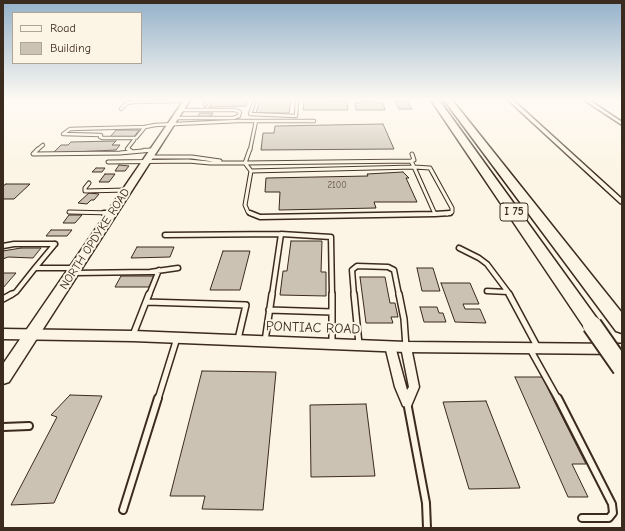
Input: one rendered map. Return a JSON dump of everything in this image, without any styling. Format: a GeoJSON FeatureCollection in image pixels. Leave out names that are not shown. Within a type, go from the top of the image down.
{"type":"FeatureCollection","features":[{"type":"Feature","properties":{"kind":"highway","name":"I 75"},"geometry":{"type":"LineString","coordinates":[[453,125],[622,368]]}},
{"type":"Feature","properties":{"kind":"highway","name":"I 75"},"geometry":{"type":"LineString","coordinates":[[467,125],[622,326]]}},
{"type":"Feature","properties":{"kind":"main road","name":"NORTH OPDYKE ROAD"},"geometry":{"type":"LineString","coordinates":[[3,377],[170,125]]}},
{"type":"Feature","properties":{"kind":"street"},"geometry":{"type":"LineString","coordinates":[[537,125],[622,202]]}},
{"type":"Feature","properties":{"kind":"street","name":"PONTIAC ROAD"},"geometry":{"type":"LineString","coordinates":[[3,334],[133,336],[406,347],[622,349]]}},
{"type":"Feature","properties":{"kind":"street"},"geometry":{"type":"LineString","coordinates":[[390,346],[400,387],[407,402]]}},
{"type":"Feature","properties":{"kind":"street"},"geometry":{"type":"LineString","coordinates":[[406,347],[414,387],[407,402]]}},
{"type":"Feature","properties":{"kind":"lane"},"geometry":{"type":"LineString","coordinates":[[107,129],[101,135],[63,134],[70,129],[107,129],[145,127],[155,125]]}},
{"type":"Feature","properties":{"kind":"lane"},"geometry":{"type":"LineString","coordinates":[[245,163],[249,156],[255,125]]}},
{"type":"Feature","properties":{"kind":"lane"},"geometry":{"type":"LineString","coordinates":[[101,135],[100,137],[103,138],[136,138],[145,127]]}},
{"type":"Feature","properties":{"kind":"lane"},"geometry":{"type":"LineString","coordinates":[[134,140],[127,149],[149,156],[210,163],[224,162]]}},
{"type":"Feature","properties":{"kind":"lane"},"geometry":{"type":"LineString","coordinates":[[43,145],[33,154],[120,153],[132,151]]}},
{"type":"Feature","properties":{"kind":"lane"},"geometry":{"type":"LineString","coordinates":[[411,161],[414,160],[412,154]]}},
{"type":"Feature","properties":{"kind":"lane"},"geometry":{"type":"LineString","coordinates":[[108,162],[149,156],[192,157],[224,162],[245,163],[411,161]]}},
{"type":"Feature","properties":{"kind":"lane"},"geometry":{"type":"LineString","coordinates":[[411,161],[435,214]]}},
{"type":"Feature","properties":{"kind":"lane"},"geometry":{"type":"LineString","coordinates":[[245,163],[251,171],[245,205],[248,212],[260,217],[448,214],[452,212],[452,208],[432,169],[427,167],[251,171]]}},
{"type":"Feature","properties":{"kind":"lane"},"geometry":{"type":"LineString","coordinates":[[89,183],[85,188],[85,191],[127,190]]}},
{"type":"Feature","properties":{"kind":"lane"},"geometry":{"type":"LineString","coordinates":[[69,212],[112,213]]}},
{"type":"Feature","properties":{"kind":"lane"},"geometry":{"type":"LineString","coordinates":[[265,341],[281,234]]}},
{"type":"Feature","properties":{"kind":"lane"},"geometry":{"type":"LineString","coordinates":[[165,235],[281,234],[331,237],[332,344]]}},
{"type":"Feature","properties":{"kind":"lane"},"geometry":{"type":"LineString","coordinates":[[3,246],[14,244],[55,244],[16,292],[3,299]]}},
{"type":"Feature","properties":{"kind":"lane"},"geometry":{"type":"LineString","coordinates":[[459,248],[488,264],[508,292],[554,391],[612,504],[613,513],[608,518],[582,518]]}},
{"type":"Feature","properties":{"kind":"lane"},"geometry":{"type":"LineString","coordinates":[[359,345],[352,270],[357,266],[388,267],[394,270],[404,319],[406,347]]}},
{"type":"Feature","properties":{"kind":"lane"},"geometry":{"type":"LineString","coordinates":[[35,268],[74,271],[150,272],[178,268]]}},
{"type":"Feature","properties":{"kind":"lane"},"geometry":{"type":"LineString","coordinates":[[133,336],[159,270]]}},
{"type":"Feature","properties":{"kind":"lane"},"geometry":{"type":"LineString","coordinates":[[487,291],[508,292]]}},
{"type":"Feature","properties":{"kind":"lane"},"geometry":{"type":"LineString","coordinates":[[146,302],[246,305],[238,340]]}},
{"type":"Feature","properties":{"kind":"lane"},"geometry":{"type":"LineString","coordinates":[[270,310],[332,312]]}},
{"type":"Feature","properties":{"kind":"lane"},"geometry":{"type":"LineString","coordinates":[[123,510],[177,338]]}},
{"type":"Feature","properties":{"kind":"lane"},"geometry":{"type":"LineString","coordinates":[[407,402],[426,503],[427,528]]}},
{"type":"Feature","properties":{"kind":"lane"},"geometry":{"type":"LineString","coordinates":[[3,427],[29,426]]}},
{"type":"Feature","properties":{"kind":"building"},"geometry":{"type":"Polygon","coordinates":[[[383,125],[394,149],[261,150],[263,133],[274,133],[275,126],[383,125]]]}},
{"type":"Feature","properties":{"kind":"building"},"geometry":{"type":"Polygon","coordinates":[[[116,130],[139,130],[134,137],[110,137],[116,130]]]}},
{"type":"Feature","properties":{"kind":"building"},"geometry":{"type":"Polygon","coordinates":[[[116,141],[112,145],[120,145],[116,150],[53,153],[61,145],[68,145],[71,142],[116,141]]]}},
{"type":"Feature","properties":{"kind":"building"},"geometry":{"type":"Polygon","coordinates":[[[119,165],[129,166],[125,171],[115,171],[119,165]]]}},
{"type":"Feature","properties":{"kind":"building"},"geometry":{"type":"Polygon","coordinates":[[[96,168],[105,168],[102,172],[92,172],[96,168]]]}},
{"type":"Feature","properties":{"kind":"building"},"geometry":{"type":"Polygon","coordinates":[[[403,172],[409,178],[406,178],[417,202],[374,202],[376,208],[279,210],[280,192],[265,192],[266,178],[368,176],[367,174],[403,172]]]}},
{"type":"Feature","properties":{"kind":"building"},"geometry":{"type":"Polygon","coordinates":[[[105,174],[115,174],[109,182],[99,182],[105,174]]]}},
{"type":"Feature","properties":{"kind":"building"},"geometry":{"type":"Polygon","coordinates":[[[6,184],[30,184],[14,199],[3,199],[3,186],[6,184]]]}},
{"type":"Feature","properties":{"kind":"building"},"geometry":{"type":"Polygon","coordinates":[[[89,193],[99,194],[94,200],[91,200],[87,204],[78,203],[89,193]]]}},
{"type":"Feature","properties":{"kind":"building"},"geometry":{"type":"Polygon","coordinates":[[[69,215],[82,215],[75,223],[63,223],[69,215]]]}},
{"type":"Feature","properties":{"kind":"building"},"geometry":{"type":"Polygon","coordinates":[[[51,230],[72,230],[67,236],[46,236],[51,230]]]}},
{"type":"Feature","properties":{"kind":"building"},"geometry":{"type":"Polygon","coordinates":[[[291,241],[322,241],[321,272],[326,272],[326,296],[280,295],[283,271],[287,271],[291,241]]]}},
{"type":"Feature","properties":{"kind":"building"},"geometry":{"type":"Polygon","coordinates":[[[137,247],[174,247],[170,257],[131,258],[137,247]]]}},
{"type":"Feature","properties":{"kind":"building"},"geometry":{"type":"Polygon","coordinates":[[[21,248],[41,248],[33,258],[8,257],[3,259],[3,251],[21,248]]]}},
{"type":"Feature","properties":{"kind":"building"},"geometry":{"type":"Polygon","coordinates":[[[223,251],[250,251],[240,290],[210,290],[223,251]]]}},
{"type":"Feature","properties":{"kind":"building"},"geometry":{"type":"Polygon","coordinates":[[[417,268],[433,268],[440,291],[422,291],[417,268]]]}},
{"type":"Feature","properties":{"kind":"building"},"geometry":{"type":"Polygon","coordinates":[[[3,273],[16,273],[3,288],[3,273]]]}},
{"type":"Feature","properties":{"kind":"building"},"geometry":{"type":"Polygon","coordinates":[[[121,276],[154,276],[149,287],[115,287],[121,276]]]}},
{"type":"Feature","properties":{"kind":"building"},"geometry":{"type":"Polygon","coordinates":[[[360,277],[385,277],[390,303],[395,303],[398,317],[391,317],[393,323],[366,323],[360,277]]]}},
{"type":"Feature","properties":{"kind":"building"},"geometry":{"type":"Polygon","coordinates":[[[441,283],[470,283],[479,304],[463,304],[465,309],[480,309],[486,323],[455,322],[441,283]]]}},
{"type":"Feature","properties":{"kind":"building"},"geometry":{"type":"Polygon","coordinates":[[[420,307],[437,307],[439,313],[443,313],[446,322],[424,322],[420,307]]]}},
{"type":"Feature","properties":{"kind":"building"},"geometry":{"type":"Polygon","coordinates":[[[202,371],[276,372],[263,510],[202,509],[205,496],[170,496],[202,371]]]}},
{"type":"Feature","properties":{"kind":"building"},"geometry":{"type":"Polygon","coordinates":[[[515,377],[542,377],[586,464],[572,464],[588,497],[568,497],[515,377]]]}},
{"type":"Feature","properties":{"kind":"building"},"geometry":{"type":"Polygon","coordinates":[[[70,395],[102,396],[54,503],[11,505],[57,417],[51,415],[70,395]]]}},
{"type":"Feature","properties":{"kind":"building"},"geometry":{"type":"Polygon","coordinates":[[[486,401],[520,488],[469,489],[443,402],[486,401]]]}},
{"type":"Feature","properties":{"kind":"building"},"geometry":{"type":"Polygon","coordinates":[[[366,404],[375,476],[311,477],[310,405],[366,404]]]}}]}
